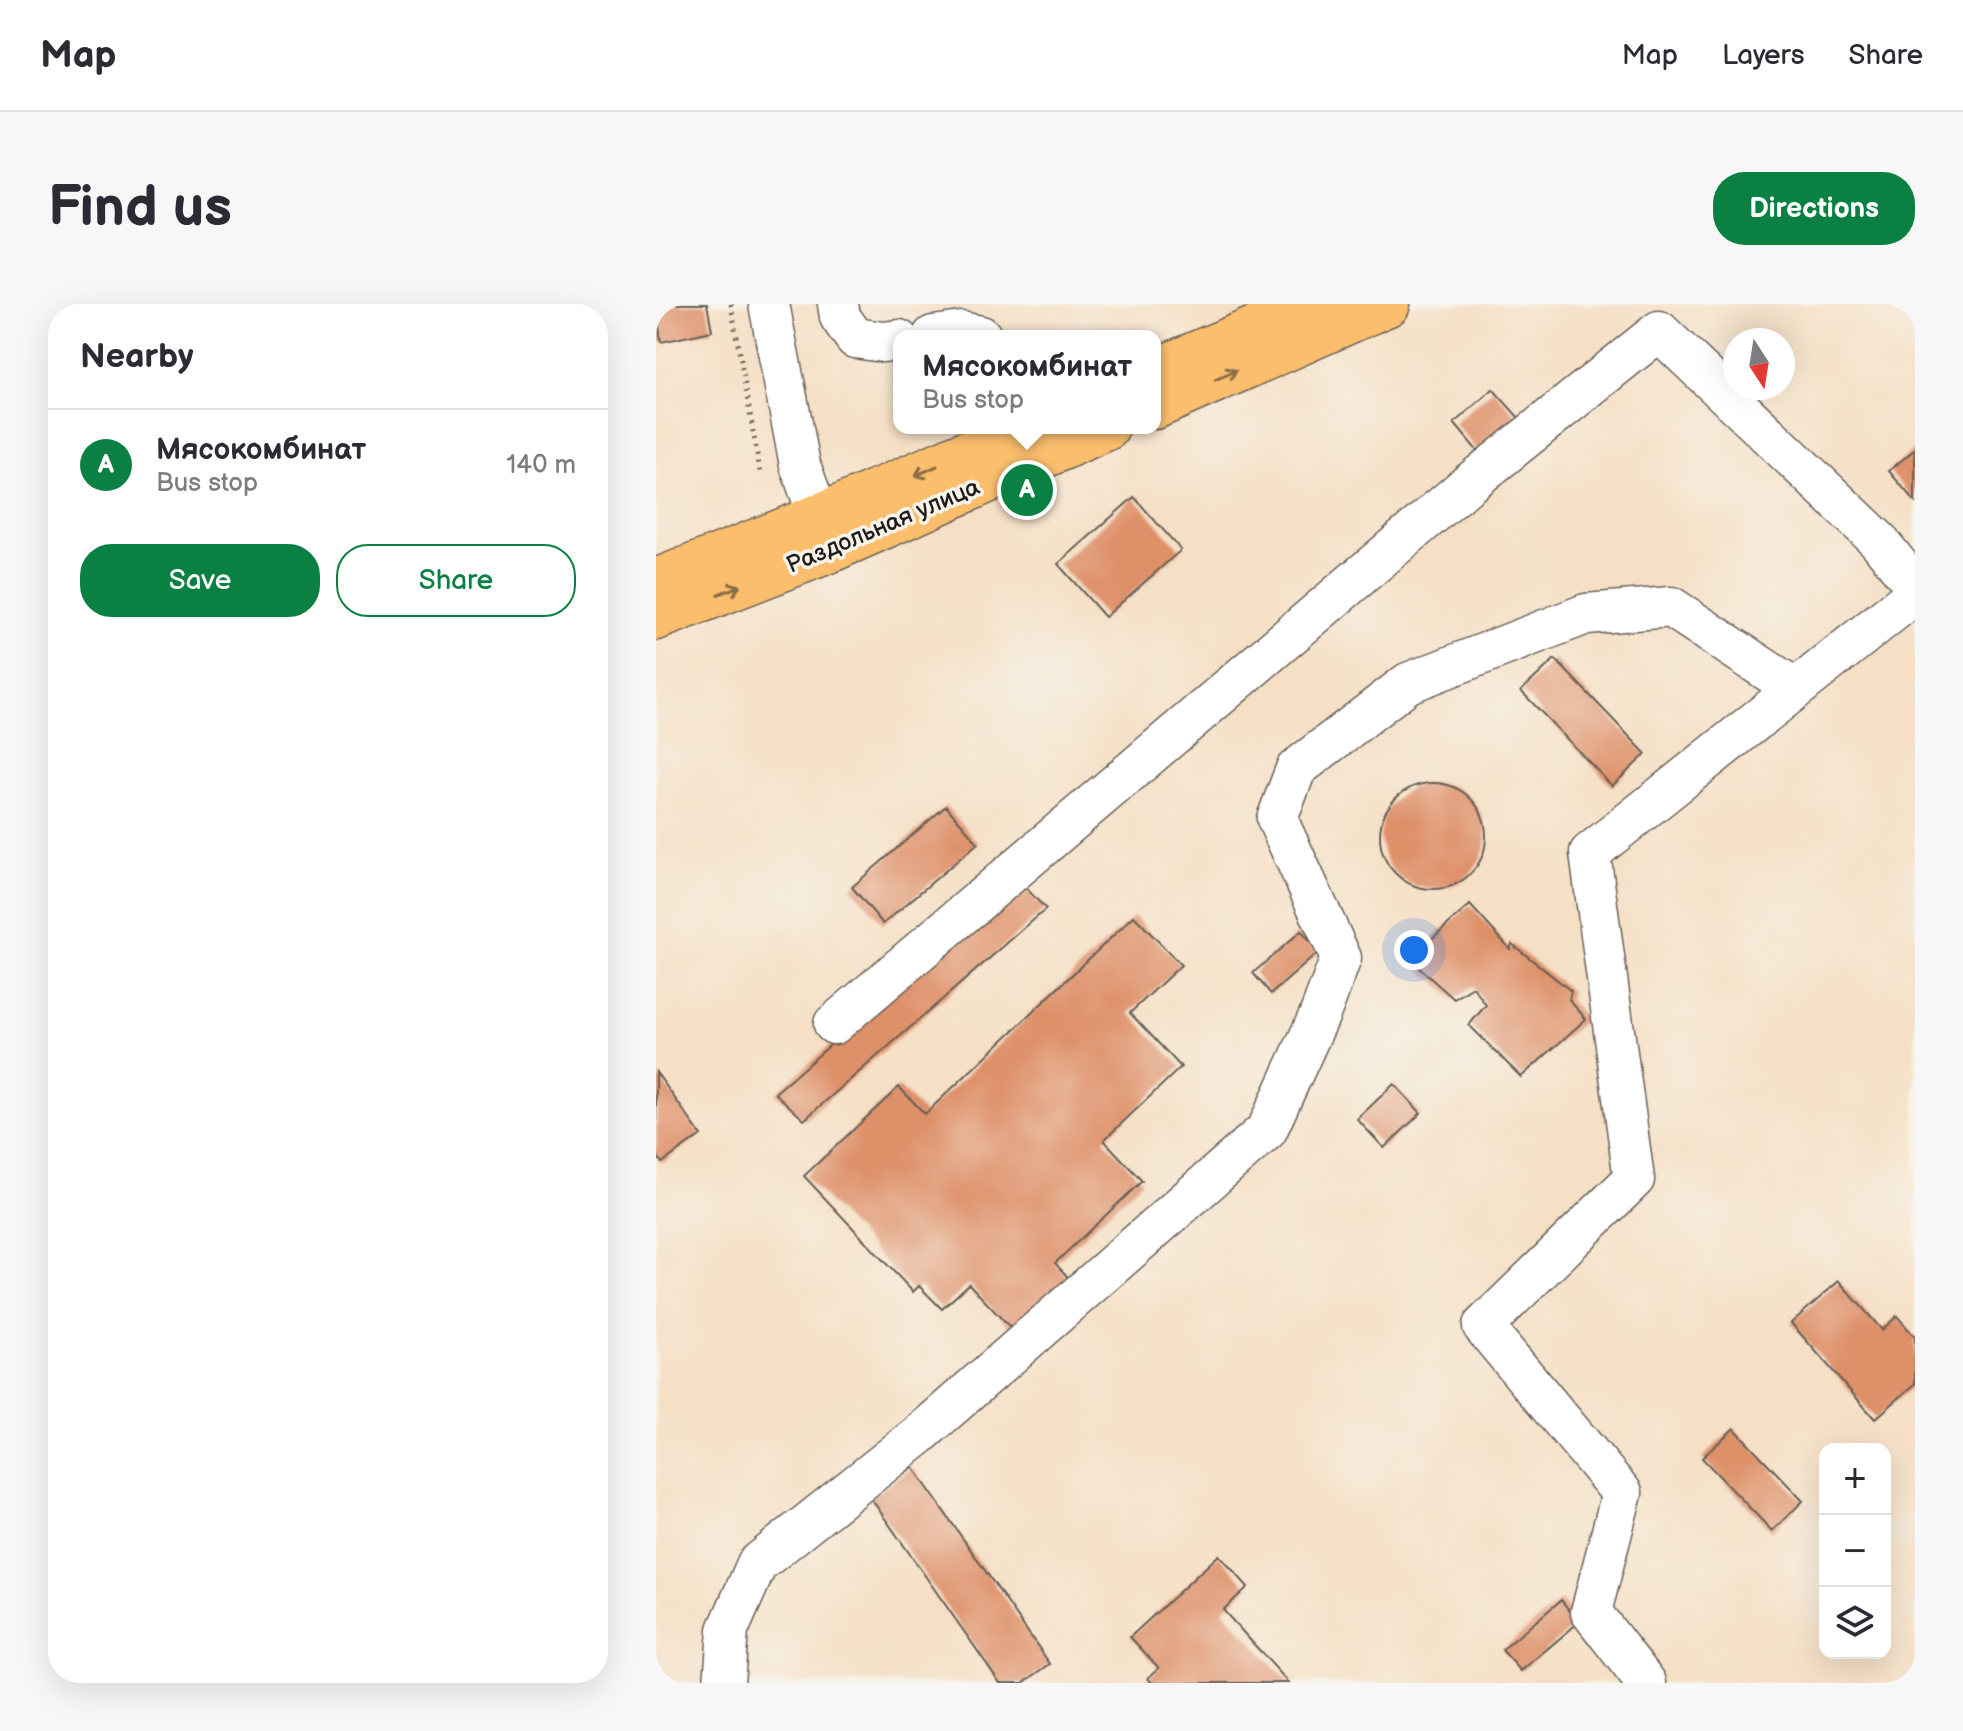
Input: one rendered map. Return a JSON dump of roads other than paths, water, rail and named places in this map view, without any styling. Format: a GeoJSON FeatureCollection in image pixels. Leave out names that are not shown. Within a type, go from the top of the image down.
{"type":"FeatureCollection","features":[{"type":"Feature","properties":{"kind":"main road"},"geometry":{"type":"LineString","coordinates":[[1161,368],[1313,304]]}},
{"type":"Feature","properties":{"kind":"main road"},"geometry":{"type":"LineString","coordinates":[[1161,404],[1388,304]]}},
{"type":"Feature","properties":{"kind":"main road","name":"Раздольная улица"},"geometry":{"type":"LineString","coordinates":[[656,618],[824,534],[1012,434]]}},
{"type":"Feature","properties":{"kind":"main road","name":"Раздольная улица"},"geometry":{"type":"LineString","coordinates":[[656,581],[824,534],[1091,434]]}},
{"type":"Feature","properties":{"kind":"street"},"geometry":{"type":"LineString","coordinates":[[769,304],[800,465],[824,534]]}},
{"type":"Feature","properties":{"kind":"street"},"geometry":{"type":"LineString","coordinates":[[838,304],[840,317],[855,338],[893,341]]}},
{"type":"Feature","properties":{"kind":"street"},"geometry":{"type":"LineString","coordinates":[[834,1024],[1454,497],[1659,331],[1878,540],[1915,586]]}},
{"type":"Feature","properties":{"kind":"street"},"geometry":{"type":"LineString","coordinates":[[1646,1683],[1591,1612],[1622,1493],[1483,1326],[1634,1179],[1590,853],[1915,594]]}},
{"type":"Feature","properties":{"kind":"street"},"geometry":{"type":"LineString","coordinates":[[724,1683],[728,1630],[757,1564],[919,1435],[1267,1130],[1320,1014],[1341,958],[1277,819],[1296,769],[1408,683],[1586,614],[1671,607],[1794,688]]}},
{"type":"Feature","properties":{"kind":"place","name":"Мясокомбинат"},"geometry":{"type":"Point","coordinates":[1027,490]}}]}
